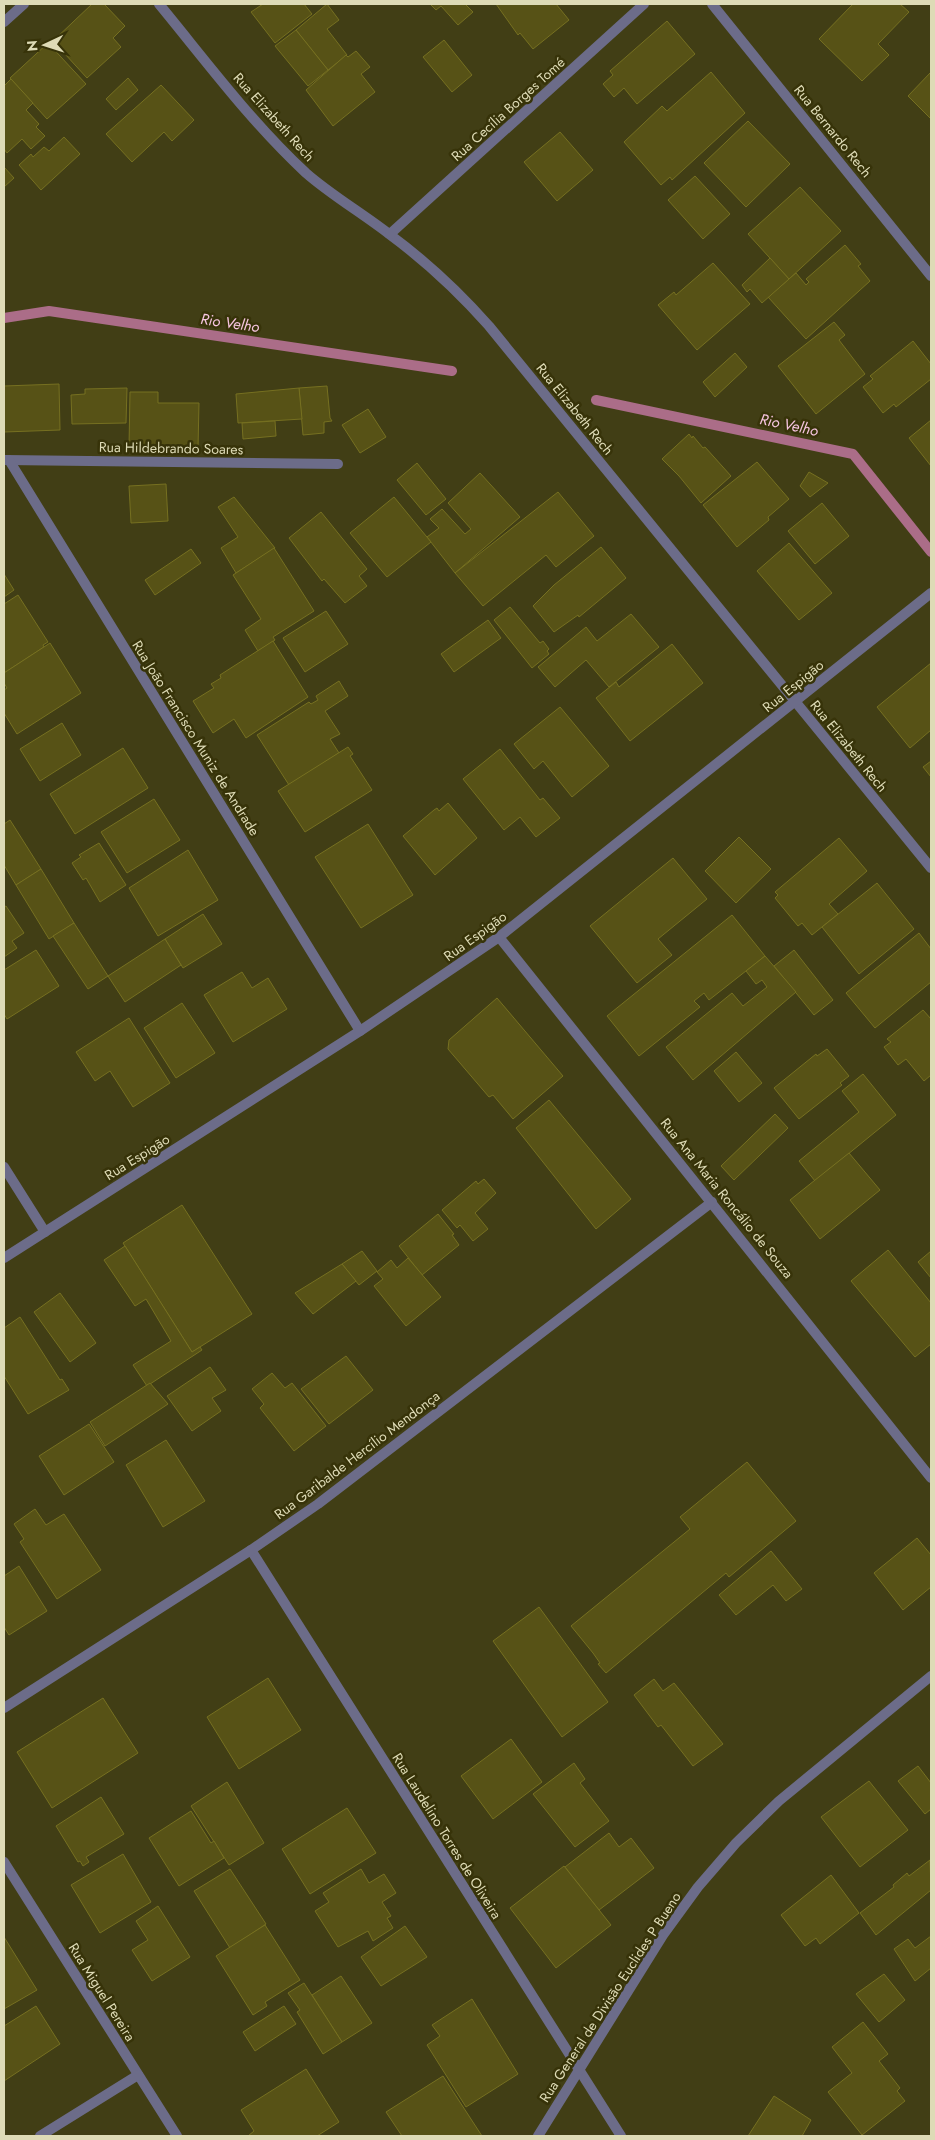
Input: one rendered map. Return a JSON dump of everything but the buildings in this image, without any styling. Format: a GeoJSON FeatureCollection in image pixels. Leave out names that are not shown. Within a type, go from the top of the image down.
{"type":"FeatureCollection","features":[{"type":"Feature","properties":{"kind":"street"},"geometry":{"type":"LineString","coordinates":[[4,22],[24,4]]}},
{"type":"Feature","properties":{"kind":"street","name":"Rua Elizabeth Rech"},"geometry":{"type":"LineString","coordinates":[[159,4],[250,115],[280,148],[308,174],[390,234],[452,284],[490,326],[931,868]]}},
{"type":"Feature","properties":{"kind":"street","name":"Rua Cecília Borges Tomé"},"geometry":{"type":"LineString","coordinates":[[390,234],[644,4]]}},
{"type":"Feature","properties":{"kind":"street","name":"Rua Bernardo Rech"},"geometry":{"type":"LineString","coordinates":[[712,4],[931,276]]}},
{"type":"Feature","properties":{"kind":"street","name":"Rua Hildebrando Soares"},"geometry":{"type":"LineString","coordinates":[[6,460],[338,464]]}},
{"type":"Feature","properties":{"kind":"street","name":"Rua João Francisco Muniz de Andrade"},"geometry":{"type":"LineString","coordinates":[[6,460],[360,1031]]}},
{"type":"Feature","properties":{"kind":"street","name":"Rua Espigão"},"geometry":{"type":"LineString","coordinates":[[4,1258],[360,1031],[499,936],[931,593]]}},
{"type":"Feature","properties":{"kind":"street","name":"Rua Ana Maria Roncálio de Souza"},"geometry":{"type":"LineString","coordinates":[[499,936],[931,1478]]}},
{"type":"Feature","properties":{"kind":"street"},"geometry":{"type":"LineString","coordinates":[[4,1167],[45,1232]]}},
{"type":"Feature","properties":{"kind":"street","name":"Rua Garibalde Hercílio Mendonça"},"geometry":{"type":"LineString","coordinates":[[4,1708],[250,1550],[318,1504],[712,1202]]}},
{"type":"Feature","properties":{"kind":"street","name":"Rua Laudelino Torres de Oliveira"},"geometry":{"type":"LineString","coordinates":[[250,1550],[621,2136]]}},
{"type":"Feature","properties":{"kind":"street","name":"Rua General de Divisão Euclides P Bueno"},"geometry":{"type":"LineString","coordinates":[[538,2136],[663,1935],[698,1887],[736,1843],[779,1801],[931,1676]]}},
{"type":"Feature","properties":{"kind":"street","name":"Rua Miguel Pereira"},"geometry":{"type":"LineString","coordinates":[[4,1862],[177,2136]]}},
{"type":"Feature","properties":{"kind":"street"},"geometry":{"type":"LineString","coordinates":[[40,2136],[138,2075]]}},
{"type":"Feature","properties":{"kind":"waterway","name":"Rio Velho"},"geometry":{"type":"LineString","coordinates":[[4,318],[49,311],[452,371]]}},
{"type":"Feature","properties":{"kind":"waterway","name":"Rio Velho"},"geometry":{"type":"LineString","coordinates":[[596,400],[853,454],[931,552]]}}]}
